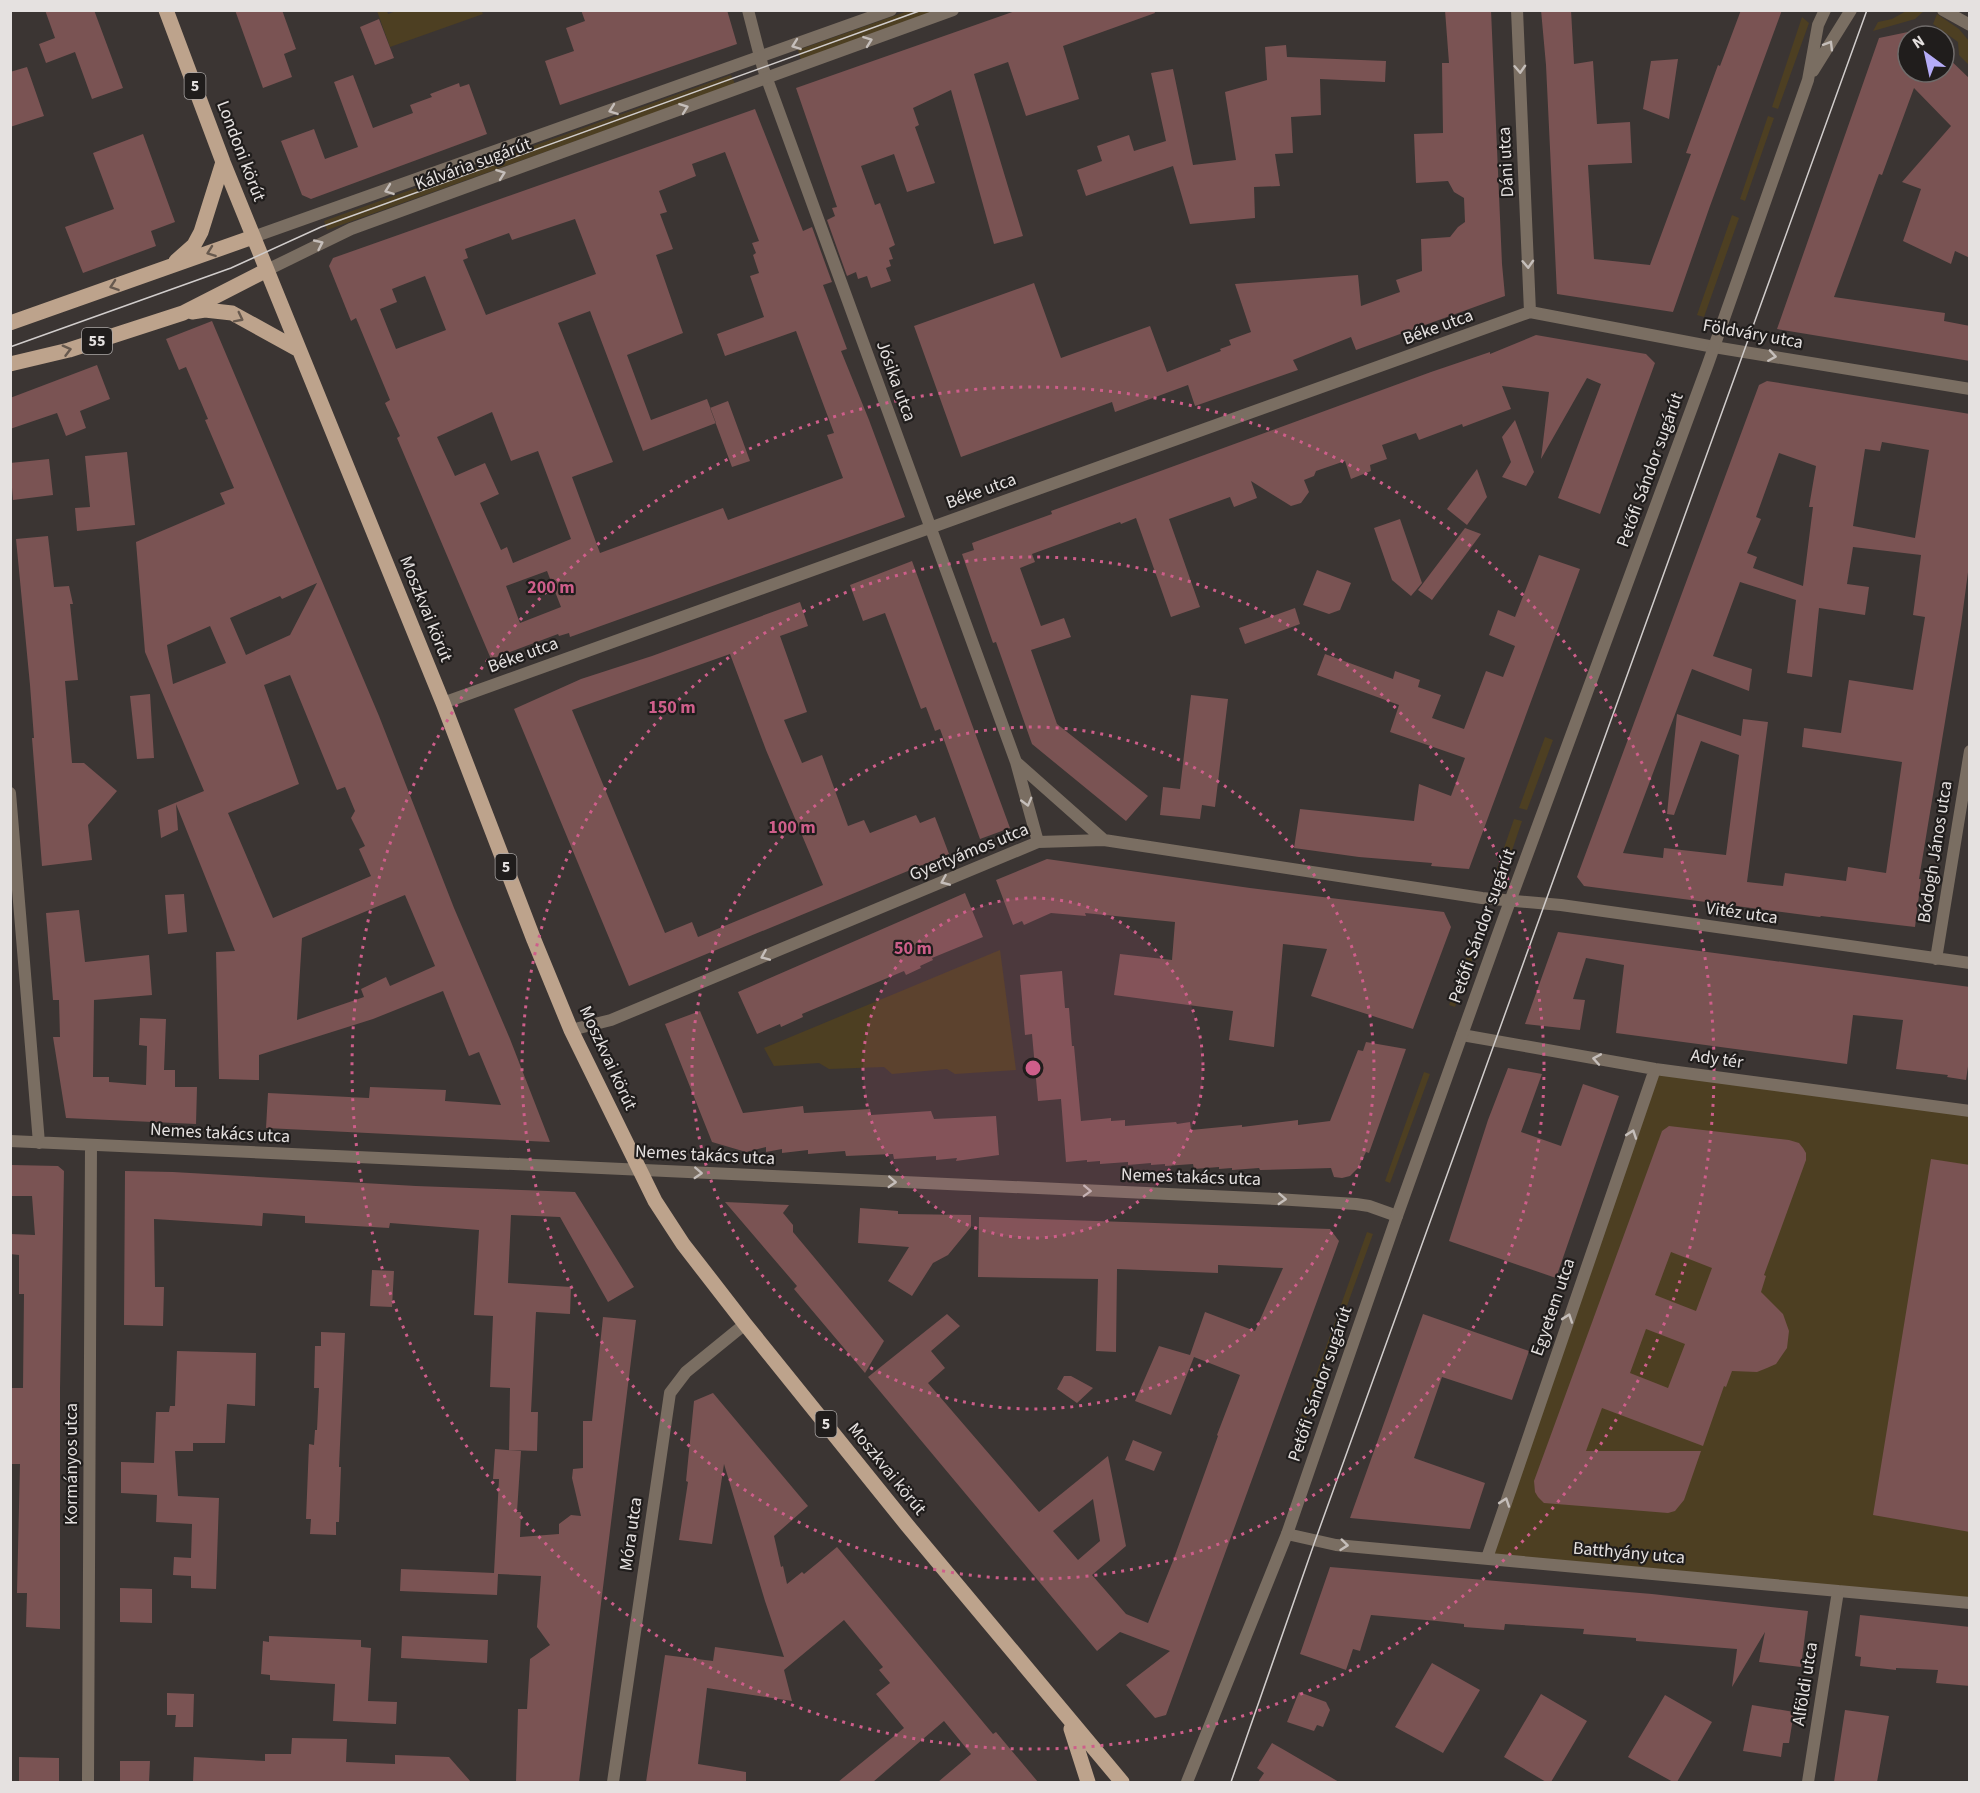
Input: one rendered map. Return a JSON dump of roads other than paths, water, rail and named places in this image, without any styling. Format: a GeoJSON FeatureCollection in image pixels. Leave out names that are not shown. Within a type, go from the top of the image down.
{"type":"FeatureCollection","features":[{"type":"Feature","properties":{"kind":"main road","name":"Londoni körút"},"geometry":{"type":"LineString","coordinates":[[166,10],[254,237]]}},
{"type":"Feature","properties":{"kind":"main road"},"geometry":{"type":"LineString","coordinates":[[169,267],[194,245],[201,232],[223,162]]}},
{"type":"Feature","properties":{"kind":"main road","name":"Kálvária sugárút"},"geometry":{"type":"LineString","coordinates":[[10,323],[254,237]]}},
{"type":"Feature","properties":{"kind":"main road","name":"Moszkvai körút"},"geometry":{"type":"LineString","coordinates":[[254,237],[443,703],[571,1030],[655,1201],[683,1244],[745,1324],[907,1525],[1122,1782]]}},
{"type":"Feature","properties":{"kind":"main road","name":"Kálvária sugárút"},"geometry":{"type":"LineString","coordinates":[[10,364],[69,350],[183,313],[267,270]]}},
{"type":"Feature","properties":{"kind":"main road"},"geometry":{"type":"LineString","coordinates":[[183,313],[206,310],[232,313],[299,350]]}},
{"type":"Feature","properties":{"kind":"main road","name":"5"},"geometry":{"type":"LineString","coordinates":[[1068,1720],[1089,1782]]}},
{"type":"Feature","properties":{"kind":"street","name":"Jósika utca"},"geometry":{"type":"LineString","coordinates":[[748,10],[767,78],[1016,762],[1038,842]]}},
{"type":"Feature","properties":{"kind":"street","name":"Kálvária sugárút"},"geometry":{"type":"LineString","coordinates":[[254,237],[891,10]]}},
{"type":"Feature","properties":{"kind":"street","name":"Kálvária sugárút"},"geometry":{"type":"LineString","coordinates":[[267,270],[351,229],[954,10]]}},
{"type":"Feature","properties":{"kind":"street","name":"Dáni utca"},"geometry":{"type":"LineString","coordinates":[[1517,10],[1530,312]]}},
{"type":"Feature","properties":{"kind":"street","name":"Petőfi Sándor sugárút"},"geometry":{"type":"LineString","coordinates":[[1187,1782],[1287,1534],[1510,900],[1714,347],[1808,80],[1818,26],[1825,10]]}},
{"type":"Feature","properties":{"kind":"street","name":"Petőfi Sándor sugárút"},"geometry":{"type":"LineString","coordinates":[[1808,80],[1851,10]]}},
{"type":"Feature","properties":{"kind":"street"},"geometry":{"type":"LineString","coordinates":[[1943,10],[1970,25]]}},
{"type":"Feature","properties":{"kind":"street","name":"Földváry utca"},"geometry":{"type":"LineString","coordinates":[[1530,312],[1714,347],[1970,389]]}},
{"type":"Feature","properties":{"kind":"street","name":"Béke utca"},"geometry":{"type":"LineString","coordinates":[[443,703],[1530,312]]}},
{"type":"Feature","properties":{"kind":"street","name":"Bódogh János utca"},"geometry":{"type":"LineString","coordinates":[[1936,959],[1970,751]]}},
{"type":"Feature","properties":{"kind":"street","name":"Jósika utca"},"geometry":{"type":"LineString","coordinates":[[1016,762],[1104,840]]}},
{"type":"Feature","properties":{"kind":"street"},"geometry":{"type":"LineString","coordinates":[[10,794],[39,1143]]}},
{"type":"Feature","properties":{"kind":"street","name":"Gyertyámos utca"},"geometry":{"type":"LineString","coordinates":[[571,1030],[611,1020],[1038,842],[1104,840],[1461,896],[1510,900]]}},
{"type":"Feature","properties":{"kind":"street","name":"Vitéz utca"},"geometry":{"type":"LineString","coordinates":[[1510,900],[1561,905],[1970,963]]}},
{"type":"Feature","properties":{"kind":"street","name":"Ady tér"},"geometry":{"type":"LineString","coordinates":[[1462,1035],[1655,1068],[1970,1111]]}},
{"type":"Feature","properties":{"kind":"street","name":"Egyetem utca"},"geometry":{"type":"LineString","coordinates":[[1487,1558],[1655,1068]]}},
{"type":"Feature","properties":{"kind":"street","name":"Nemes takács utca"},"geometry":{"type":"LineString","coordinates":[[10,1141],[1306,1201],[1369,1206],[1397,1216]]}},
{"type":"Feature","properties":{"kind":"street","name":"Kormányos utca"},"geometry":{"type":"LineString","coordinates":[[88,1782],[91,1145]]}},
{"type":"Feature","properties":{"kind":"street","name":"Móra utca"},"geometry":{"type":"LineString","coordinates":[[613,1782],[669,1393],[686,1372],[745,1324]]}},
{"type":"Feature","properties":{"kind":"street","name":"Batthyány utca"},"geometry":{"type":"LineString","coordinates":[[1287,1534],[1336,1545],[1970,1603]]}},
{"type":"Feature","properties":{"kind":"street","name":"Alföldi utca"},"geometry":{"type":"LineString","coordinates":[[1808,1782],[1838,1591]]}},
{"type":"Feature","properties":{"kind":"tram line"},"geometry":{"type":"LineString","coordinates":[[10,347],[231,268],[321,227],[922,10]]}},
{"type":"Feature","properties":{"kind":"tram line"},"geometry":{"type":"LineString","coordinates":[[1231,1782],[1315,1541],[1867,10]]}}]}
